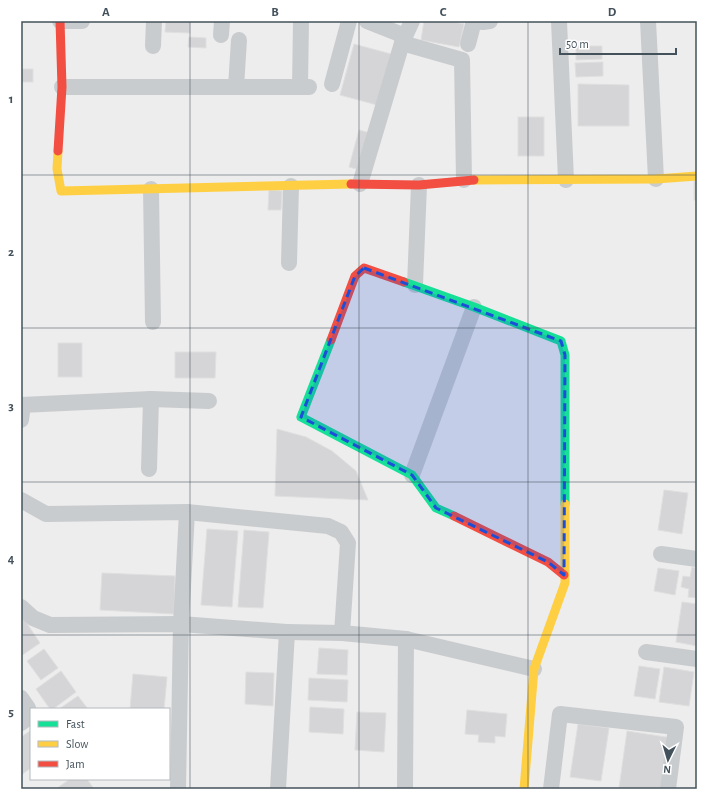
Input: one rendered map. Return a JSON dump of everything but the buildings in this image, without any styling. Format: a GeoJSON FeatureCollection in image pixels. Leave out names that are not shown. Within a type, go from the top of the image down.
{"type":"FeatureCollection","features":[{"type":"Feature","properties":{"kind":"street"},"geometry":{"type":"LineString","coordinates":[[82,21],[60,21],[62,87],[57,169],[61,191],[360,184],[419,185],[464,180],[656,179],[697,176]]}},
{"type":"Feature","properties":{"kind":"street"},"geometry":{"type":"LineString","coordinates":[[153,46],[154,21]]}},
{"type":"Feature","properties":{"kind":"street"},"geometry":{"type":"LineString","coordinates":[[62,87],[305,87],[301,21]]}},
{"type":"Feature","properties":{"kind":"street"},"geometry":{"type":"LineString","coordinates":[[332,84],[349,21]]}},
{"type":"Feature","properties":{"kind":"street"},"geometry":{"type":"LineString","coordinates":[[368,21],[403,39],[462,60],[464,180]]}},
{"type":"Feature","properties":{"kind":"street"},"geometry":{"type":"LineString","coordinates":[[360,184],[403,39],[412,21]]}},
{"type":"Feature","properties":{"kind":"street"},"geometry":{"type":"LineString","coordinates":[[468,44],[474,21],[490,21]]}},
{"type":"Feature","properties":{"kind":"street"},"geometry":{"type":"LineString","coordinates":[[559,21],[566,180]]}},
{"type":"Feature","properties":{"kind":"street"},"geometry":{"type":"LineString","coordinates":[[648,21],[656,179]]}},
{"type":"Feature","properties":{"kind":"street"},"geometry":{"type":"LineString","coordinates":[[236,87],[239,40]]}},
{"type":"Feature","properties":{"kind":"street"},"geometry":{"type":"LineString","coordinates":[[415,285],[419,185]]}},
{"type":"Feature","properties":{"kind":"street"},"geometry":{"type":"LineString","coordinates":[[289,263],[291,186]]}},
{"type":"Feature","properties":{"kind":"street"},"geometry":{"type":"LineString","coordinates":[[151,189],[153,322]]}},
{"type":"Feature","properties":{"kind":"street"},"geometry":{"type":"LineString","coordinates":[[524,789],[534,669],[564,583],[565,355],[561,341],[415,285],[364,268],[355,276],[300,417],[412,475],[436,508],[548,562],[564,575]]}},
{"type":"Feature","properties":{"kind":"street"},"geometry":{"type":"LineString","coordinates":[[412,475],[474,307]]}},
{"type":"Feature","properties":{"kind":"street"},"geometry":{"type":"LineString","coordinates":[[22,410],[151,399],[209,401]]}},
{"type":"Feature","properties":{"kind":"street"},"geometry":{"type":"LineString","coordinates":[[149,469],[151,399]]}},
{"type":"Feature","properties":{"kind":"street"},"geometry":{"type":"LineString","coordinates":[[21,500],[46,514],[187,512],[328,526],[341,532],[348,543],[342,633]]}},
{"type":"Feature","properties":{"kind":"street"},"geometry":{"type":"LineString","coordinates":[[178,789],[181,624],[187,512]]}},
{"type":"Feature","properties":{"kind":"street"},"geometry":{"type":"LineString","coordinates":[[661,554],[697,559]]}},
{"type":"Feature","properties":{"kind":"street"},"geometry":{"type":"LineString","coordinates":[[21,607],[33,618],[50,624],[181,624],[287,632],[342,633],[406,639],[534,669]]}},
{"type":"Feature","properties":{"kind":"street"},"geometry":{"type":"LineString","coordinates":[[278,789],[287,632]]}},
{"type":"Feature","properties":{"kind":"street"},"geometry":{"type":"LineString","coordinates":[[405,789],[406,639]]}},
{"type":"Feature","properties":{"kind":"street"},"geometry":{"type":"LineString","coordinates":[[646,652],[697,659]]}},
{"type":"Feature","properties":{"kind":"street"},"geometry":{"type":"LineString","coordinates":[[21,698],[28,708],[28,718],[21,723]]}},
{"type":"Feature","properties":{"kind":"street"},"geometry":{"type":"LineString","coordinates":[[551,789],[560,714],[676,727],[668,789]]}},
{"type":"Feature","properties":{"kind":"highlighted area"},"geometry":{"type":"Polygon","coordinates":[[[364,268],[561,341],[565,355],[564,575],[548,562],[436,508],[412,475],[301,417],[355,276],[364,268]]]}},
{"type":"Feature","properties":{"kind":"traffic: fast"},"geometry":{"type":"LineString","coordinates":[[404,282],[474,307],[561,341],[565,355],[565,504]]}},
{"type":"Feature","properties":{"kind":"traffic: fast"},"geometry":{"type":"LineString","coordinates":[[331,340],[301,417],[412,475],[436,508],[454,516]]}},
{"type":"Feature","properties":{"kind":"traffic: slow"},"geometry":{"type":"LineString","coordinates":[[58,151],[57,169],[61,191],[351,184]]}},
{"type":"Feature","properties":{"kind":"traffic: slow"},"geometry":{"type":"LineString","coordinates":[[474,180],[656,179],[697,176]]}},
{"type":"Feature","properties":{"kind":"traffic: slow"},"geometry":{"type":"LineString","coordinates":[[524,789],[534,669],[565,583],[565,504]]}},
{"type":"Feature","properties":{"kind":"traffic: jam"},"geometry":{"type":"LineString","coordinates":[[58,151],[62,87],[60,21]]}},
{"type":"Feature","properties":{"kind":"traffic: jam"},"geometry":{"type":"LineString","coordinates":[[351,184],[419,185],[474,180]]}},
{"type":"Feature","properties":{"kind":"traffic: jam"},"geometry":{"type":"LineString","coordinates":[[331,340],[355,276],[364,268],[404,282]]}},
{"type":"Feature","properties":{"kind":"traffic: jam"},"geometry":{"type":"LineString","coordinates":[[454,516],[548,562],[564,575]]}}]}
